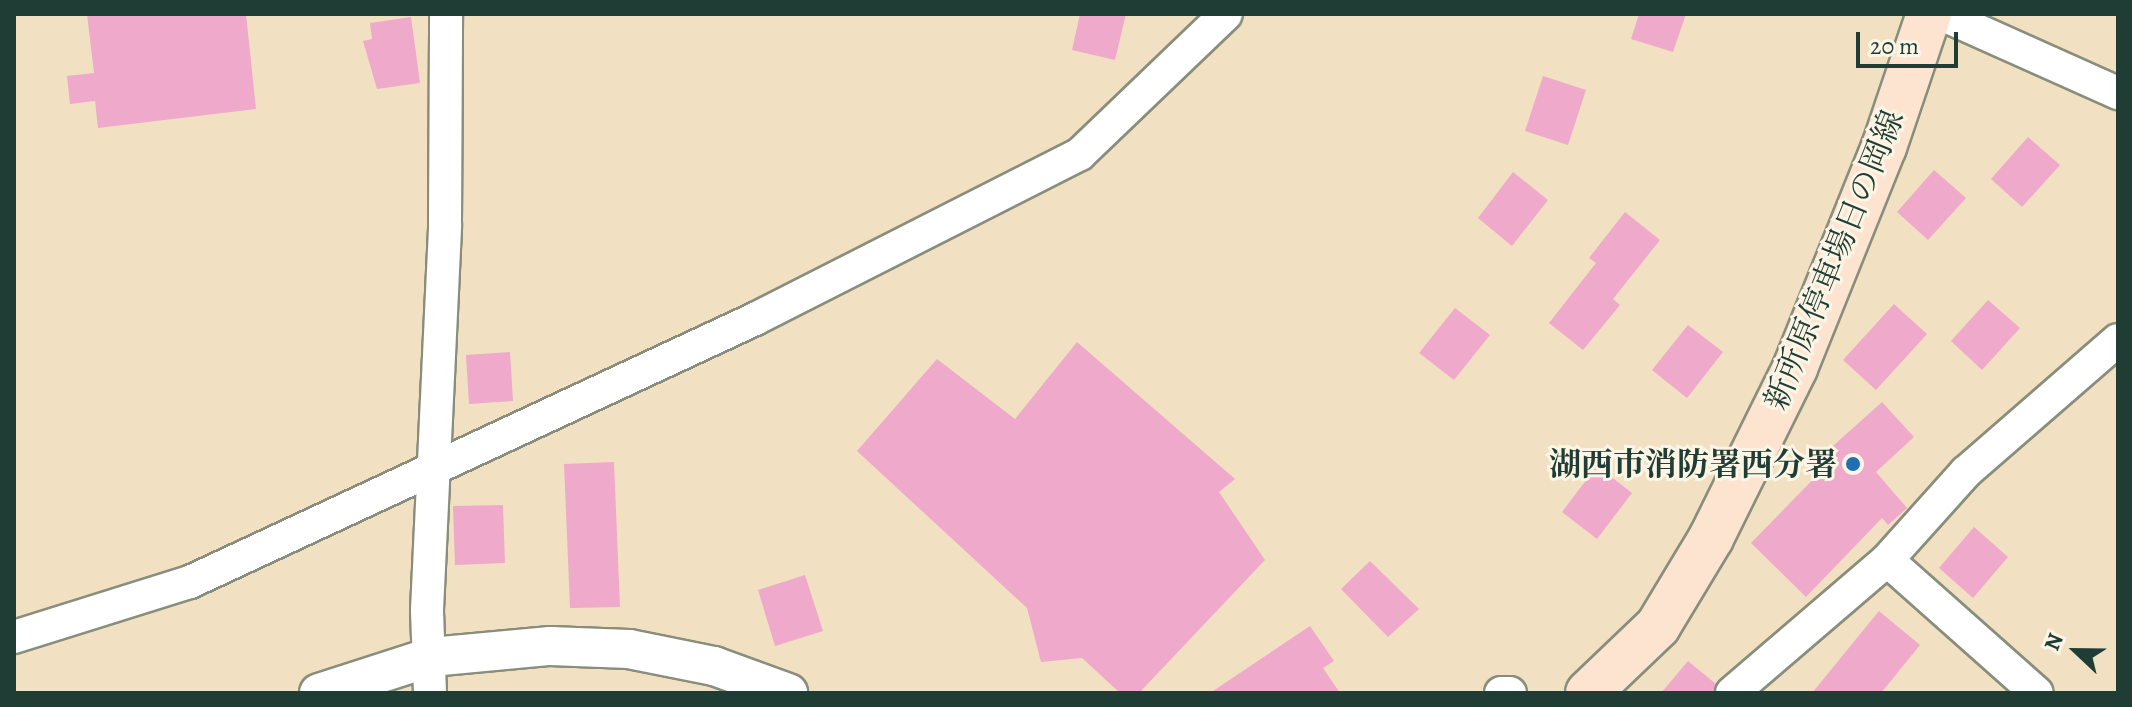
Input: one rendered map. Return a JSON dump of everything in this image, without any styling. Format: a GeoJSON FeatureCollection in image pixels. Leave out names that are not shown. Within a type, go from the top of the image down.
{"type":"FeatureCollection","features":[{"type":"Feature","properties":{"kind":"main road","name":"新所原停車場日の岡線"},"geometry":{"type":"LineString","coordinates":[[1588,693],[1658,626],[1718,523],[1795,368],[1884,147],[1929,14]]}},
{"type":"Feature","properties":{"kind":"street"},"geometry":{"type":"LineString","coordinates":[[431,675],[427,610],[437,468],[446,14]]}},
{"type":"Feature","properties":{"kind":"street"},"geometry":{"type":"LineString","coordinates":[[14,637],[190,582],[755,319],[1080,154],[1226,14]]}},
{"type":"Feature","properties":{"kind":"street"},"geometry":{"type":"LineString","coordinates":[[1941,14],[2118,93]]}},
{"type":"Feature","properties":{"kind":"street"},"geometry":{"type":"LineString","coordinates":[[1732,693],[1887,560],[1966,472],[2118,340]]}},
{"type":"Feature","properties":{"kind":"street"},"geometry":{"type":"LineString","coordinates":[[1887,560],[2037,693]]}},
{"type":"Feature","properties":{"kind":"street"},"geometry":{"type":"LineString","coordinates":[[319,693],[431,675],[550,646],[629,649],[714,666],[788,693]]}},
{"type":"Feature","properties":{"kind":"street"},"geometry":{"type":"LineString","coordinates":[[1501,693],[1510,693]]}},
{"type":"Feature","properties":{"kind":"building"},"geometry":{"type":"Polygon","coordinates":[[[87,14],[246,14],[256,109],[98,128],[95,101],[70,104],[67,76],[94,73],[87,14]]]}},
{"type":"Feature","properties":{"kind":"building"},"geometry":{"type":"Polygon","coordinates":[[[1080,14],[1126,14],[1115,60],[1072,50],[1080,14]]]}},
{"type":"Feature","properties":{"kind":"building"},"geometry":{"type":"Polygon","coordinates":[[[1639,14],[1686,14],[1673,52],[1631,39],[1639,14]]]}},
{"type":"Feature","properties":{"kind":"building"},"geometry":{"type":"Polygon","coordinates":[[[411,17],[420,83],[377,89],[363,41],[372,39],[370,23],[411,17]]]}},
{"type":"Feature","properties":{"kind":"building"},"geometry":{"type":"Polygon","coordinates":[[[1543,76],[1586,90],[1568,145],[1525,131],[1543,76]]]}},
{"type":"Feature","properties":{"kind":"building"},"geometry":{"type":"Polygon","coordinates":[[[2028,137],[2060,165],[2022,207],[1991,179],[2028,137]]]}},
{"type":"Feature","properties":{"kind":"building"},"geometry":{"type":"Polygon","coordinates":[[[1934,170],[1966,198],[1928,240],[1897,212],[1934,170]]]}},
{"type":"Feature","properties":{"kind":"building"},"geometry":{"type":"Polygon","coordinates":[[[1513,172],[1548,200],[1512,246],[1478,218],[1513,172]]]}},
{"type":"Feature","properties":{"kind":"building"},"geometry":{"type":"Polygon","coordinates":[[[1625,212],[1660,240],[1613,299],[1620,305],[1583,350],[1549,323],[1596,263],[1589,258],[1625,212]]]}},
{"type":"Feature","properties":{"kind":"building"},"geometry":{"type":"Polygon","coordinates":[[[1988,300],[2020,328],[1982,370],[1951,341],[1988,300]]]}},
{"type":"Feature","properties":{"kind":"building"},"geometry":{"type":"Polygon","coordinates":[[[1894,304],[1927,334],[1876,390],[1843,360],[1894,304]]]}},
{"type":"Feature","properties":{"kind":"building"},"geometry":{"type":"Polygon","coordinates":[[[1455,308],[1490,335],[1454,380],[1419,353],[1455,308]]]}},
{"type":"Feature","properties":{"kind":"building"},"geometry":{"type":"Polygon","coordinates":[[[1688,325],[1723,352],[1687,398],[1652,370],[1688,325]]]}},
{"type":"Feature","properties":{"kind":"building"},"geometry":{"type":"Polygon","coordinates":[[[1077,342],[1235,479],[1219,492],[1265,560],[1139,693],[1120,693],[1082,658],[1041,662],[1027,608],[857,451],[937,359],[1015,419],[1077,342]]]}},
{"type":"Feature","properties":{"kind":"building"},"geometry":{"type":"Polygon","coordinates":[[[510,352],[513,401],[469,404],[466,355],[510,352]]]}},
{"type":"Feature","properties":{"kind":"building"},"geometry":{"type":"Polygon","coordinates":[[[1882,402],[1914,437],[1876,472],[1907,508],[1888,525],[1882,518],[1806,597],[1751,543],[1831,461],[1824,454],[1882,402]]]}},
{"type":"Feature","properties":{"kind":"building"},"geometry":{"type":"Polygon","coordinates":[[[614,462],[620,607],[570,608],[564,464],[614,462]]]}},
{"type":"Feature","properties":{"kind":"building"},"geometry":{"type":"Polygon","coordinates":[[[1597,466],[1632,493],[1597,539],[1562,512],[1597,466]]]}},
{"type":"Feature","properties":{"kind":"building"},"geometry":{"type":"Polygon","coordinates":[[[503,505],[505,563],[455,565],[453,506],[503,505]]]}},
{"type":"Feature","properties":{"kind":"building"},"geometry":{"type":"Polygon","coordinates":[[[1974,527],[2008,557],[1973,598],[1939,568],[1974,527]]]}},
{"type":"Feature","properties":{"kind":"building"},"geometry":{"type":"Polygon","coordinates":[[[1370,561],[1419,609],[1388,637],[1341,589],[1370,561]]]}},
{"type":"Feature","properties":{"kind":"building"},"geometry":{"type":"Polygon","coordinates":[[[805,575],[823,631],[775,646],[758,590],[805,575]]]}},
{"type":"Feature","properties":{"kind":"building"},"geometry":{"type":"Polygon","coordinates":[[[1879,611],[1920,645],[1881,693],[1812,693],[1879,611]]]}},
{"type":"Feature","properties":{"kind":"building"},"geometry":{"type":"Polygon","coordinates":[[[1310,626],[1334,661],[1323,668],[1340,693],[1210,693],[1310,626]]]}},
{"type":"Feature","properties":{"kind":"building"},"geometry":{"type":"Polygon","coordinates":[[[1688,661],[1716,684],[1714,693],[1661,693],[1688,661]]]}},
{"type":"Feature","properties":{"kind":"place","name":"湖西市消防署西分署"},"geometry":{"type":"Point","coordinates":[1853,464]}}]}
